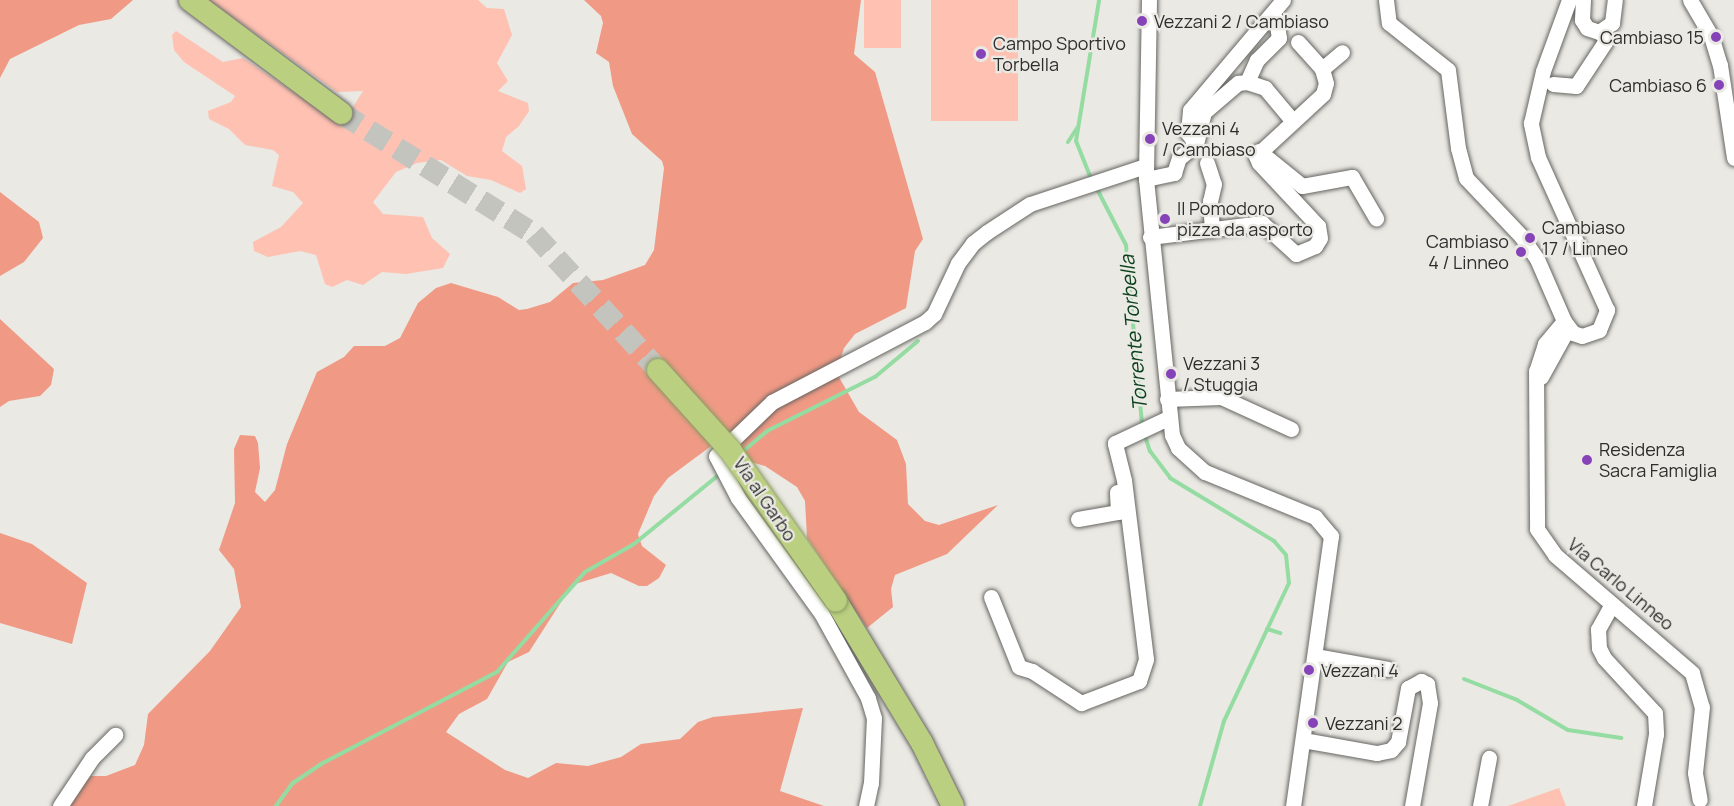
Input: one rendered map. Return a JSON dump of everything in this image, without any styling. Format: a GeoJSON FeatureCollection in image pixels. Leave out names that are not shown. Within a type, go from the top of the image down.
{"type":"FeatureCollection","features":[{"type":"Feature","properties":{"kind":"highway"},"geometry":{"type":"LineString","coordinates":[[190,0],[341,113]]}},
{"type":"Feature","properties":{"kind":"highway"},"geometry":{"type":"LineString","coordinates":[[658,370],[730,450],[836,602],[922,743],[953,806]]}},
{"type":"Feature","properties":{"kind":"street"},"geometry":{"type":"LineString","coordinates":[[1149,0],[1145,173],[1167,399],[1178,448],[1191,463],[1205,472],[1315,517],[1328,530],[1331,550],[1293,806]]}},
{"type":"Feature","properties":{"kind":"street"},"geometry":{"type":"LineString","coordinates":[[1196,144],[1188,133],[1190,110],[1283,0]]}},
{"type":"Feature","properties":{"kind":"street"},"geometry":{"type":"LineString","coordinates":[[1386,0],[1389,22],[1448,70],[1458,148],[1466,178],[1521,236],[1537,259],[1566,325],[1582,336],[1602,327],[1607,310],[1542,166],[1532,134],[1535,97],[1569,0]]}},
{"type":"Feature","properties":{"kind":"street"},"geometry":{"type":"LineString","coordinates":[[1583,0],[1584,24],[1591,30],[1604,31]]}},
{"type":"Feature","properties":{"kind":"street"},"geometry":{"type":"LineString","coordinates":[[1553,84],[1576,86],[1605,42],[1604,31],[1613,20],[1615,0]]}},
{"type":"Feature","properties":{"kind":"street"},"geometry":{"type":"LineString","coordinates":[[1690,0],[1711,36],[1720,65],[1734,159]]}},
{"type":"Feature","properties":{"kind":"street"},"geometry":{"type":"LineString","coordinates":[[1150,237],[1266,224],[1296,254],[1316,246],[1320,238],[1318,226],[1256,160],[1260,151],[1291,119],[1326,89],[1322,69],[1289,42],[1276,19]]}},
{"type":"Feature","properties":{"kind":"street"},"geometry":{"type":"LineString","coordinates":[[1247,82],[1257,60],[1289,42]]}},
{"type":"Feature","properties":{"kind":"street"},"geometry":{"type":"LineString","coordinates":[[1322,69],[1342,52]]}},
{"type":"Feature","properties":{"kind":"street"},"geometry":{"type":"LineString","coordinates":[[1145,173],[1174,173],[1179,158],[1196,144],[1204,112],[1238,83],[1247,82],[1270,93],[1291,119]]}},
{"type":"Feature","properties":{"kind":"street"},"geometry":{"type":"LineString","coordinates":[[1260,151],[1302,186],[1352,177],[1376,218]]}},
{"type":"Feature","properties":{"kind":"street"},"geometry":{"type":"LineString","coordinates":[[1207,163],[1214,184],[1210,201],[1212,230]]}},
{"type":"Feature","properties":{"kind":"street","name":"Via al Garbo"},"geometry":{"type":"LineString","coordinates":[[866,806],[871,783],[874,718],[868,698],[821,613],[738,498],[716,456],[772,402],[925,322],[934,314],[953,274],[973,243],[987,232],[1030,204],[1107,176],[1145,173]]}},
{"type":"Feature","properties":{"kind":"street","name":"Via Carlo Linneo"},"geometry":{"type":"LineString","coordinates":[[1566,325],[1536,388],[1537,529],[1555,555],[1685,664],[1698,684],[1702,707],[1695,773],[1700,800]]}},
{"type":"Feature","properties":{"kind":"street"},"geometry":{"type":"LineString","coordinates":[[1167,399],[1221,397],[1291,429]]}},
{"type":"Feature","properties":{"kind":"street"},"geometry":{"type":"LineString","coordinates":[[991,597],[1019,667],[1032,671],[1081,703],[1139,681],[1146,659],[1124,480],[1115,443],[1170,417]]}},
{"type":"Feature","properties":{"kind":"street"},"geometry":{"type":"LineString","coordinates":[[1078,519],[1118,512],[1117,490],[1124,480]]}},
{"type":"Feature","properties":{"kind":"street"},"geometry":{"type":"LineString","coordinates":[[1612,604],[1601,620],[1599,648],[1604,658],[1655,713],[1656,734],[1644,806]]}},
{"type":"Feature","properties":{"kind":"street"},"geometry":{"type":"LineString","coordinates":[[1315,656],[1388,669]]}},
{"type":"Feature","properties":{"kind":"street"},"geometry":{"type":"LineString","coordinates":[[1303,740],[1377,753],[1391,750],[1398,742],[1408,688],[1420,681],[1427,684],[1430,703],[1412,806]]}},
{"type":"Feature","properties":{"kind":"street"},"geometry":{"type":"LineString","coordinates":[[60,806],[92,758],[115,735]]}},
{"type":"Feature","properties":{"kind":"street"},"geometry":{"type":"LineString","coordinates":[[1480,806],[1489,758]]}},
{"type":"Feature","properties":{"kind":"shaded area"},"geometry":{"type":"Polygon","coordinates":[[[0,0],[133,0],[111,19],[79,25],[10,59],[0,78],[0,0]]]}},
{"type":"Feature","properties":{"kind":"shaded area"},"geometry":{"type":"Polygon","coordinates":[[[209,0],[478,0],[487,8],[504,9],[512,35],[497,63],[508,81],[498,91],[528,103],[529,111],[519,126],[506,137],[502,151],[522,166],[526,189],[520,193],[491,180],[467,176],[441,160],[417,163],[396,172],[373,202],[383,214],[423,217],[432,238],[450,254],[443,268],[406,274],[382,272],[363,285],[347,280],[332,287],[325,284],[316,255],[300,251],[268,257],[254,251],[253,242],[281,227],[303,203],[293,192],[272,186],[279,155],[273,150],[245,145],[229,129],[209,119],[208,111],[231,102],[235,96],[184,62],[174,50],[172,35],[176,31],[223,62],[243,58],[342,125],[363,91],[337,92],[209,0]]]}},
{"type":"Feature","properties":{"kind":"shaded area"},"geometry":{"type":"Polygon","coordinates":[[[584,0],[861,0],[854,54],[875,72],[923,239],[915,251],[906,308],[855,334],[844,348],[836,372],[859,412],[897,440],[906,464],[908,504],[925,521],[939,525],[998,505],[947,554],[895,575],[891,589],[893,607],[867,628],[807,538],[805,501],[797,487],[765,466],[744,460],[726,435],[668,478],[654,496],[638,534],[642,546],[666,565],[659,578],[647,586],[639,586],[611,573],[572,585],[529,652],[508,662],[487,699],[459,714],[446,732],[505,770],[528,778],[556,763],[588,766],[621,757],[641,744],[680,739],[698,722],[713,717],[803,708],[780,791],[824,806],[65,806],[91,776],[106,776],[135,765],[144,745],[148,714],[210,651],[241,607],[234,569],[219,550],[235,503],[234,449],[240,435],[255,436],[258,443],[260,468],[255,492],[265,502],[275,490],[287,444],[317,372],[344,357],[354,346],[385,346],[400,338],[418,303],[436,288],[451,283],[498,297],[519,310],[550,302],[573,283],[603,280],[645,265],[654,250],[664,168],[662,161],[632,134],[613,86],[609,62],[596,53],[603,23],[601,16],[584,0]]]}},
{"type":"Feature","properties":{"kind":"shaded area"},"geometry":{"type":"Polygon","coordinates":[[[864,0],[901,0],[901,48],[864,48],[864,0]]]}},
{"type":"Feature","properties":{"kind":"shaded area","name":"Campo Sportivo Torbella"},"geometry":{"type":"Polygon","coordinates":[[[931,0],[1018,0],[1018,121],[931,121],[931,0]]]}},
{"type":"Feature","properties":{"kind":"shaded area"},"geometry":{"type":"Polygon","coordinates":[[[0,192],[39,222],[43,238],[24,262],[0,276],[0,192]]]}},
{"type":"Feature","properties":{"kind":"shaded area"},"geometry":{"type":"Polygon","coordinates":[[[0,319],[54,369],[51,385],[40,396],[9,401],[0,407],[0,319]]]}},
{"type":"Feature","properties":{"kind":"shaded area"},"geometry":{"type":"Polygon","coordinates":[[[0,533],[32,544],[87,583],[72,644],[0,623],[0,533]]]}},
{"type":"Feature","properties":{"kind":"shaded area"},"geometry":{"type":"Polygon","coordinates":[[[1559,788],[1566,806],[1508,806],[1559,788]]]}},
{"type":"Feature","properties":{"kind":"waterway","name":"Torrente Torbella"},"geometry":{"type":"LineString","coordinates":[[1092,181],[1076,141],[1099,0]]}},
{"type":"Feature","properties":{"kind":"waterway"},"geometry":{"type":"LineString","coordinates":[[1068,142],[1077,128]]}},
{"type":"Feature","properties":{"kind":"waterway","name":"Torrente Torbella"},"geometry":{"type":"LineString","coordinates":[[1096,187],[1126,245],[1142,426]]}},
{"type":"Feature","properties":{"kind":"waterway"},"geometry":{"type":"LineString","coordinates":[[741,453],[767,431],[875,377],[918,341]]}},
{"type":"Feature","properties":{"kind":"waterway","name":"Torrente Torbella"},"geometry":{"type":"LineString","coordinates":[[1144,433],[1150,451],[1170,478],[1274,541],[1286,555],[1289,583],[1224,721],[1200,806]]}},
{"type":"Feature","properties":{"kind":"waterway"},"geometry":{"type":"LineString","coordinates":[[276,806],[293,783],[321,764],[497,672],[585,572],[634,544],[721,473]]}},
{"type":"Feature","properties":{"kind":"waterway"},"geometry":{"type":"LineString","coordinates":[[1267,629],[1280,633]]}},
{"type":"Feature","properties":{"kind":"waterway"},"geometry":{"type":"LineString","coordinates":[[1464,679],[1517,700],[1568,730],[1621,738]]}},
{"type":"Feature","properties":{"kind":"tunnel"},"geometry":{"type":"LineString","coordinates":[[341,113],[534,234],[658,370]]}},
{"type":"Feature","properties":{"kind":"place","name":"Vezzani 2 / Cambiaso"},"geometry":{"type":"Point","coordinates":[1142,21]}},
{"type":"Feature","properties":{"kind":"place","name":"Cambiaso 15"},"geometry":{"type":"Point","coordinates":[1716,37]}},
{"type":"Feature","properties":{"kind":"place","name":"Campo Sportivo Torbella"},"geometry":{"type":"Point","coordinates":[981,54]}},
{"type":"Feature","properties":{"kind":"place","name":"Cambiaso 6"},"geometry":{"type":"Point","coordinates":[1719,85]}},
{"type":"Feature","properties":{"kind":"place","name":"Vezzani 4 / Cambiaso"},"geometry":{"type":"Point","coordinates":[1150,139]}},
{"type":"Feature","properties":{"kind":"place","name":"Il Pomodoro pizza da asporto"},"geometry":{"type":"Point","coordinates":[1165,219]}},
{"type":"Feature","properties":{"kind":"place","name":"Cambiaso 17 / Linneo"},"geometry":{"type":"Point","coordinates":[1530,238]}},
{"type":"Feature","properties":{"kind":"place","name":"Cambiaso 4 / Linneo"},"geometry":{"type":"Point","coordinates":[1521,252]}},
{"type":"Feature","properties":{"kind":"place","name":"Vezzani 3 / Stuggia"},"geometry":{"type":"Point","coordinates":[1171,374]}},
{"type":"Feature","properties":{"kind":"place","name":"Residenza Sacra Famiglia"},"geometry":{"type":"Point","coordinates":[1587,460]}},
{"type":"Feature","properties":{"kind":"place","name":"Vezzani 4"},"geometry":{"type":"Point","coordinates":[1309,670]}},
{"type":"Feature","properties":{"kind":"place","name":"Vezzani 2"},"geometry":{"type":"Point","coordinates":[1313,723]}}]}
